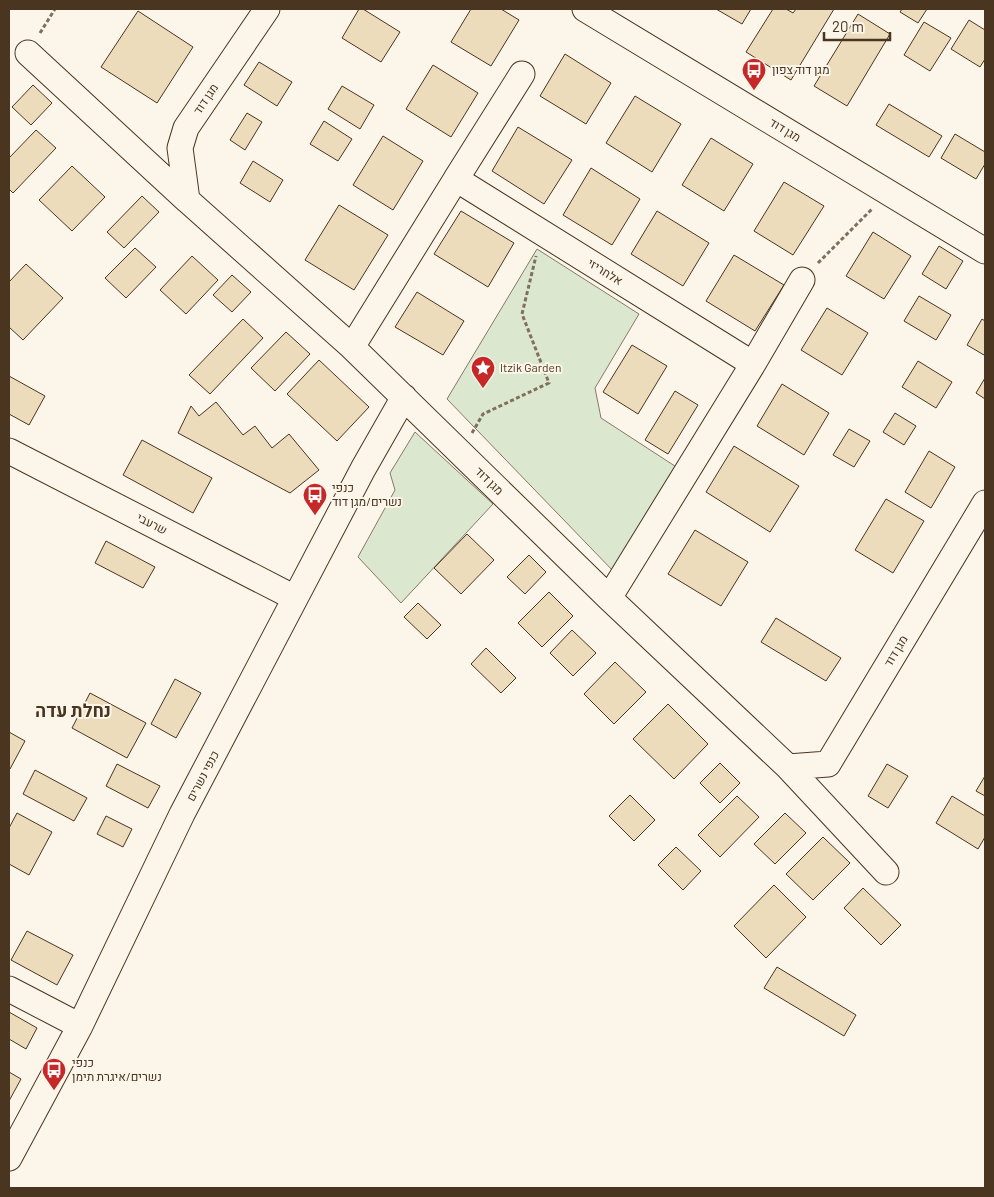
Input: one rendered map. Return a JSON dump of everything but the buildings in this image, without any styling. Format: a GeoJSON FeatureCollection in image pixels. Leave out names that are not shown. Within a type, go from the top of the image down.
{"type":"FeatureCollection","features":[{"type":"Feature","properties":{"kind":"street","name":"מגן דוד"},"geometry":{"type":"LineString","coordinates":[[187,200],[180,148],[186,128],[267,9]]}},
{"type":"Feature","properties":{"kind":"street","name":"מגן דוד"},"geometry":{"type":"LineString","coordinates":[[585,9],[985,251]]}},
{"type":"Feature","properties":{"kind":"street","name":"מגן דוד"},"geometry":{"type":"LineString","coordinates":[[28,53],[187,200],[352,347],[609,598],[788,768],[886,872]]}},
{"type":"Feature","properties":{"kind":"street"},"geometry":{"type":"LineString","coordinates":[[352,347],[522,74]]}},
{"type":"Feature","properties":{"kind":"street","name":"אלחריזי"},"geometry":{"type":"LineString","coordinates":[[456,179],[753,364]]}},
{"type":"Feature","properties":{"kind":"street"},"geometry":{"type":"LineString","coordinates":[[609,598],[753,364],[802,280]]}},
{"type":"Feature","properties":{"kind":"street","name":"כנפי נשרים"},"geometry":{"type":"LineString","coordinates":[[9,1158],[80,1026],[182,814],[363,469],[404,397]]}},
{"type":"Feature","properties":{"kind":"street","name":"שרעבי"},"geometry":{"type":"LineString","coordinates":[[9,451],[295,598]]}},
{"type":"Feature","properties":{"kind":"street","name":"מגן דוד"},"geometry":{"type":"LineString","coordinates":[[788,768],[828,764],[985,503]]}},
{"type":"Feature","properties":{"kind":"street"},"geometry":{"type":"LineString","coordinates":[[9,988],[80,1026]]}},
{"type":"Feature","properties":{"kind":"path"},"geometry":{"type":"LineString","coordinates":[[802,280],[888,193]]}},
{"type":"Feature","properties":{"kind":"path"},"geometry":{"type":"LineString","coordinates":[[462,454],[483,414],[549,383],[522,314],[542,232]]}},
{"type":"Feature","properties":{"kind":"green space"},"geometry":{"type":"Polygon","coordinates":[[[537,249],[639,314],[595,388],[601,418],[681,470],[616,574],[447,399],[537,249]]]}},
{"type":"Feature","properties":{"kind":"green space"},"geometry":{"type":"Polygon","coordinates":[[[415,432],[493,504],[401,603],[358,557],[395,490],[390,473],[415,432]]]}},
{"type":"Feature","properties":{"kind":"place","name":"מגן דוד צפון"},"geometry":{"type":"Point","coordinates":[754,91]}},
{"type":"Feature","properties":{"kind":"place","name":"Itzik Garden"},"geometry":{"type":"Point","coordinates":[483,389]}},
{"type":"Feature","properties":{"kind":"place","name":"כנפי נשרים/מגן דוד"},"geometry":{"type":"Point","coordinates":[315,516]}},
{"type":"Feature","properties":{"kind":"place","name":"כנפי נשרים/איגרת תימן"},"geometry":{"type":"Point","coordinates":[54,1091]}},
{"type":"Feature","properties":{"kind":"district","name":"נחלת עדה"},"geometry":{"type":"Point","coordinates":[73,711]}}]}
